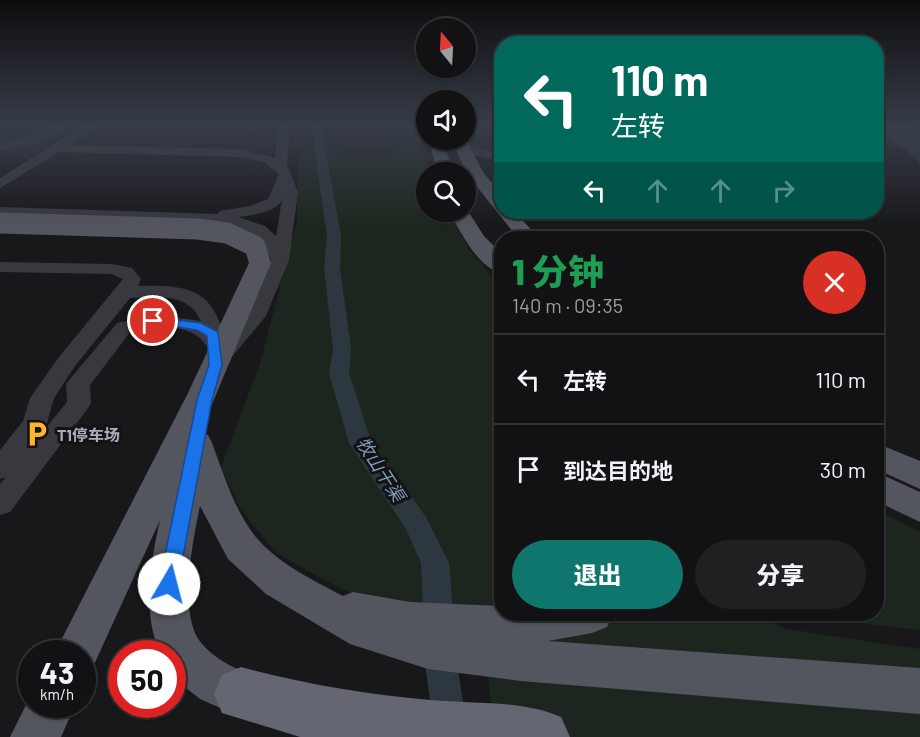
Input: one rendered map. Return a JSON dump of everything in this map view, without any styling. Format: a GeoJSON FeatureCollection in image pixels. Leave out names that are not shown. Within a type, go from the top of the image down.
{"type":"FeatureCollection","features":[{"type":"Feature","properties":{"kind":"highway"},"geometry":{"type":"LineString","coordinates":[[242,694],[280,706],[398,724],[541,737]]}},
{"type":"Feature","properties":{"kind":"main road"},"geometry":{"type":"LineString","coordinates":[[476,174],[494,198]]}},
{"type":"Feature","properties":{"kind":"main road"},"geometry":{"type":"LineString","coordinates":[[476,214],[494,234]]}},
{"type":"Feature","properties":{"kind":"main road"},"geometry":{"type":"LineString","coordinates":[[511,219],[523,231]]}},
{"type":"Feature","properties":{"kind":"main road"},"geometry":{"type":"LineString","coordinates":[[465,222],[476,240],[494,259]]}},
{"type":"Feature","properties":{"kind":"main road"},"geometry":{"type":"LineString","coordinates":[[0,223],[220,232],[255,246],[270,261],[214,359],[83,640]]}},
{"type":"Feature","properties":{"kind":"main road"},"geometry":{"type":"LineString","coordinates":[[214,359],[172,558],[169,584],[170,622],[182,654],[193,666],[213,682],[242,694]]}},
{"type":"Feature","properties":{"kind":"main road"},"geometry":{"type":"LineString","coordinates":[[196,443],[217,504],[242,548],[280,582],[365,630],[428,648],[461,653],[920,691]]}},
{"type":"Feature","properties":{"kind":"main road"},"geometry":{"type":"LineString","coordinates":[[884,459],[920,476]]}},
{"type":"Feature","properties":{"kind":"main road"},"geometry":{"type":"LineString","coordinates":[[884,490],[920,508]]}},
{"type":"Feature","properties":{"kind":"main road"},"geometry":{"type":"LineString","coordinates":[[313,601],[377,615],[466,624],[548,621]]}},
{"type":"Feature","properties":{"kind":"main road"},"geometry":{"type":"LineString","coordinates":[[35,737],[44,718]]}},
{"type":"Feature","properties":{"kind":"street"},"geometry":{"type":"LineString","coordinates":[[0,184],[38,159]]}},
{"type":"Feature","properties":{"kind":"street"},"geometry":{"type":"LineString","coordinates":[[265,159],[283,170],[291,192],[270,261]]}},
{"type":"Feature","properties":{"kind":"street"},"geometry":{"type":"LineString","coordinates":[[196,216],[236,213],[266,206],[277,199],[283,159]]}},
{"type":"Feature","properties":{"kind":"street"},"geometry":{"type":"LineString","coordinates":[[476,172],[494,163]]}},
{"type":"Feature","properties":{"kind":"street"},"geometry":{"type":"LineString","coordinates":[[0,212],[196,216],[229,219],[254,225],[271,241],[270,261]]}},
{"type":"Feature","properties":{"kind":"street"},"geometry":{"type":"LineString","coordinates":[[0,469],[35,423],[42,398],[67,362],[125,292],[132,279],[126,272],[111,269],[2,269]]}},
{"type":"Feature","properties":{"kind":"street"},"geometry":{"type":"LineString","coordinates":[[125,292],[186,293],[202,303],[214,359]]}},
{"type":"Feature","properties":{"kind":"street"},"geometry":{"type":"LineString","coordinates":[[0,504],[79,403],[78,384],[124,327],[163,321],[201,326],[214,359]]}},
{"type":"Feature","properties":{"kind":"shaded area"},"geometry":{"type":"Polygon","coordinates":[[[299,159],[426,159],[427,162],[416,162],[416,222],[454,222],[469,249],[494,279],[494,621],[770,621],[785,629],[920,649],[920,737],[495,737],[481,616],[370,602],[276,553],[239,507],[221,467],[260,364],[297,220],[299,159]]]}},
{"type":"Feature","properties":{"kind":"shaded area"},"geometry":{"type":"Polygon","coordinates":[[[884,513],[920,532],[920,630],[849,621],[884,621],[884,513]]]}},
{"type":"Feature","properties":{"kind":"waterway","name":"牧山干渠"},"geometry":{"type":"LineString","coordinates":[[322,159],[334,236],[332,268],[342,349],[339,373],[360,443],[417,524],[435,563],[442,671],[452,737]]}},
{"type":"Feature","properties":{"kind":"place","name":"T1停车场"},"geometry":{"type":"Point","coordinates":[37,434]}},
{"type":"Feature","properties":{"kind":"route"},"geometry":{"type":"LineString","coordinates":[[153,321],[201,326],[213,335],[216,365],[209,379],[172,558],[169,584]]}}]}
